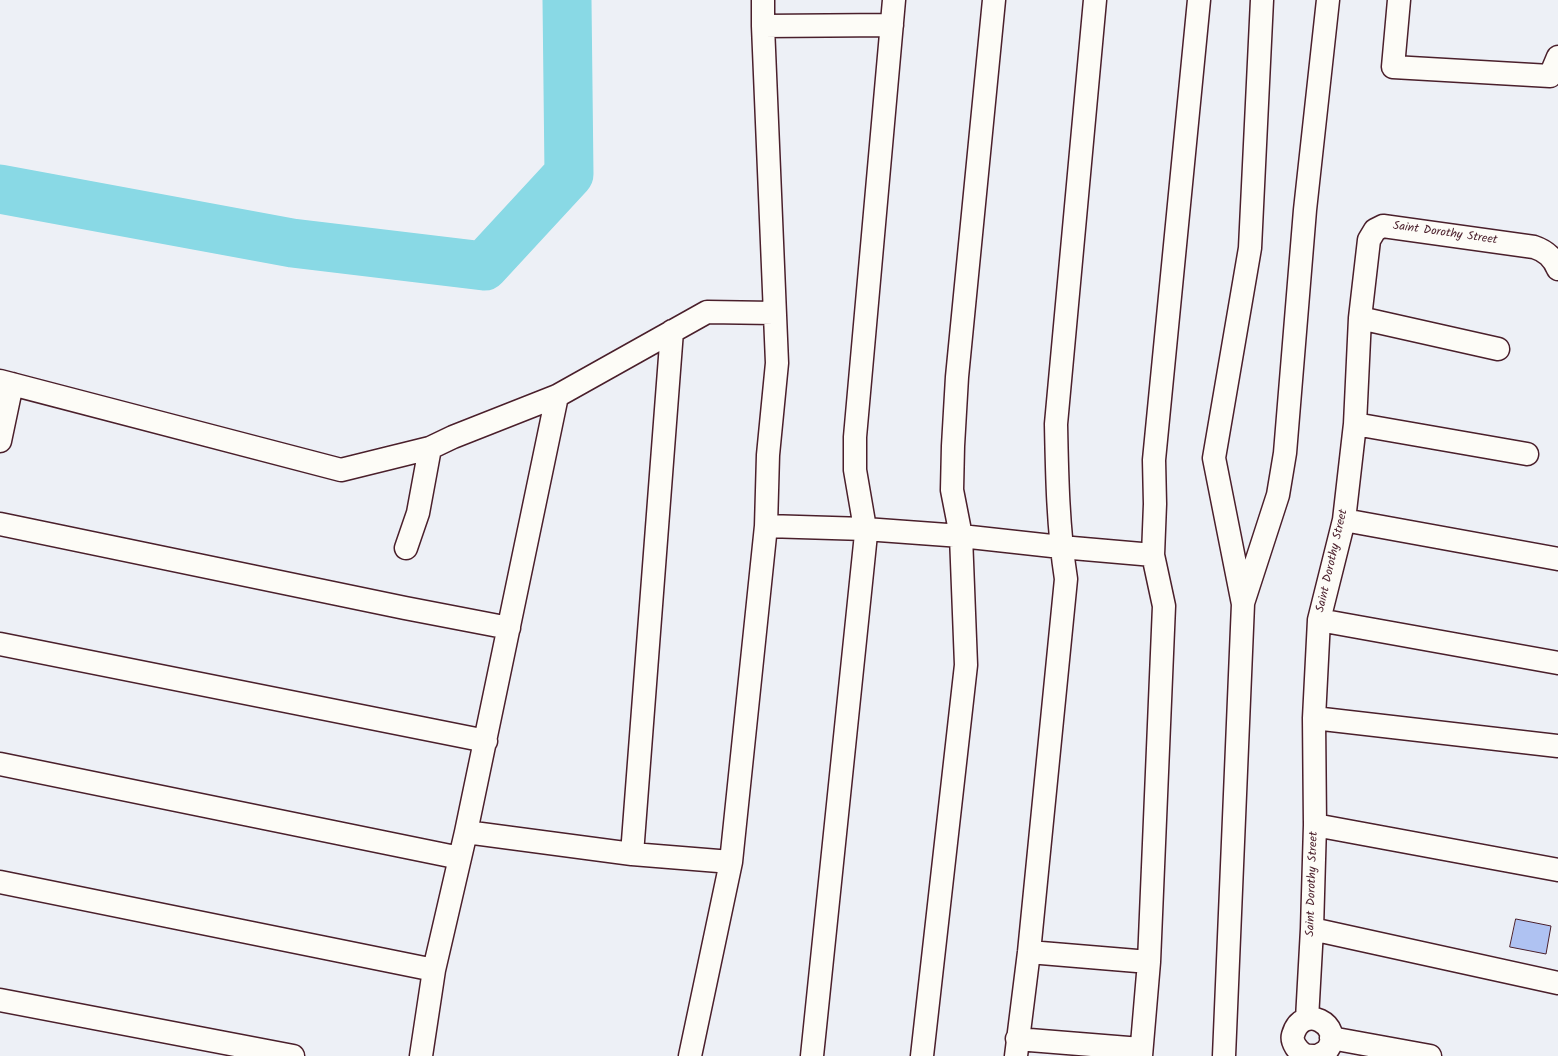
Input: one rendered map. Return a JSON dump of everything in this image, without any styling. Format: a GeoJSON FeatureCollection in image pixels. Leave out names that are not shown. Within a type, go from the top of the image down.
{"type":"FeatureCollection","features":[{"type":"Feature","properties":{"kind":"street"},"geometry":{"type":"LineString","coordinates":[[690,1056],[731,862],[766,526],[768,455],[777,363],[763,0]]}},
{"type":"Feature","properties":{"kind":"street"},"geometry":{"type":"LineString","coordinates":[[812,1056],[866,534],[855,470],[855,437],[894,0]]}},
{"type":"Feature","properties":{"kind":"street"},"geometry":{"type":"LineString","coordinates":[[922,1056],[966,665],[961,536],[952,490],[957,385],[994,0]]}},
{"type":"Feature","properties":{"kind":"street"},"geometry":{"type":"LineString","coordinates":[[1095,0],[1056,424],[1056,470],[1061,547],[1066,579],[1029,952],[1017,1048],[1141,1052],[1149,962],[1164,606],[1153,555],[1155,504],[1154,460],[1199,0]]}},
{"type":"Feature","properties":{"kind":"street"},"geometry":{"type":"LineString","coordinates":[[1224,1056],[1243,604],[1214,458],[1250,248],[1262,0]]}},
{"type":"Feature","properties":{"kind":"street"},"geometry":{"type":"LineString","coordinates":[[1243,604],[1278,494],[1285,453],[1305,210],[1328,0]]}},
{"type":"Feature","properties":{"kind":"street"},"geometry":{"type":"LineString","coordinates":[[1399,0],[1393,67],[1550,76],[1558,57]]}},
{"type":"Feature","properties":{"kind":"street"},"geometry":{"type":"LineString","coordinates":[[763,26],[892,25]]}},
{"type":"Feature","properties":{"kind":"street","name":"Saint Dorothy Street"},"geometry":{"type":"LineString","coordinates":[[1307,1019],[1312,929],[1315,825],[1314,718],[1319,620],[1344,520],[1355,424],[1360,318],[1369,240],[1375,230],[1383,226],[1534,247],[1543,250],[1551,256],[1558,269]]}},
{"type":"Feature","properties":{"kind":"street"},"geometry":{"type":"LineString","coordinates":[[0,442],[6,382],[341,470],[430,448],[557,396],[707,312],[774,313]]}},
{"type":"Feature","properties":{"kind":"street"},"geometry":{"type":"LineString","coordinates":[[1360,318],[1498,349]]}},
{"type":"Feature","properties":{"kind":"street"},"geometry":{"type":"LineString","coordinates":[[632,854],[672,331]]}},
{"type":"Feature","properties":{"kind":"street"},"geometry":{"type":"LineString","coordinates":[[421,1056],[434,970],[486,741],[557,396]]}},
{"type":"Feature","properties":{"kind":"street"},"geometry":{"type":"LineString","coordinates":[[1355,424],[1528,454]]}},
{"type":"Feature","properties":{"kind":"street"},"geometry":{"type":"LineString","coordinates":[[406,548],[418,513],[430,448]]}},
{"type":"Feature","properties":{"kind":"street"},"geometry":{"type":"LineString","coordinates":[[1344,520],[1558,559]]}},
{"type":"Feature","properties":{"kind":"street"},"geometry":{"type":"LineString","coordinates":[[0,524],[405,608],[509,628]]}},
{"type":"Feature","properties":{"kind":"street"},"geometry":{"type":"LineString","coordinates":[[766,526],[865,529],[961,536],[1153,555]]}},
{"type":"Feature","properties":{"kind":"street"},"geometry":{"type":"LineString","coordinates":[[1319,620],[1558,663]]}},
{"type":"Feature","properties":{"kind":"street"},"geometry":{"type":"LineString","coordinates":[[0,644],[486,741]]}},
{"type":"Feature","properties":{"kind":"street"},"geometry":{"type":"LineString","coordinates":[[1314,718],[1558,746]]}},
{"type":"Feature","properties":{"kind":"street"},"geometry":{"type":"LineString","coordinates":[[0,764],[460,858]]}},
{"type":"Feature","properties":{"kind":"street"},"geometry":{"type":"LineString","coordinates":[[1315,825],[1558,870]]}},
{"type":"Feature","properties":{"kind":"street"},"geometry":{"type":"LineString","coordinates":[[466,832],[632,854],[731,862]]}},
{"type":"Feature","properties":{"kind":"street"},"geometry":{"type":"LineString","coordinates":[[0,882],[434,970]]}},
{"type":"Feature","properties":{"kind":"street"},"geometry":{"type":"LineString","coordinates":[[1312,929],[1558,983]]}},
{"type":"Feature","properties":{"kind":"street"},"geometry":{"type":"LineString","coordinates":[[1029,952],[1149,962]]}},
{"type":"Feature","properties":{"kind":"street"},"geometry":{"type":"LineString","coordinates":[[0,1000],[293,1056]]}},
{"type":"Feature","properties":{"kind":"street"},"geometry":{"type":"LineString","coordinates":[[1307,1019],[1319,1019],[1328,1026],[1331,1038],[1328,1049],[1317,1056],[1306,1056],[1296,1048],[1292,1037],[1297,1026],[1307,1019]]}},
{"type":"Feature","properties":{"kind":"street"},"geometry":{"type":"LineString","coordinates":[[1331,1038],[1430,1056]]}},
{"type":"Feature","properties":{"kind":"building"},"geometry":{"type":"Polygon","coordinates":[[[1516,919],[1551,926],[1546,954],[1510,947],[1516,919]]]}},
{"type":"Feature","properties":{"kind":"waterway"},"geometry":{"type":"LineString","coordinates":[[0,189],[292,243],[484,266],[569,174],[567,0]]}}]}
